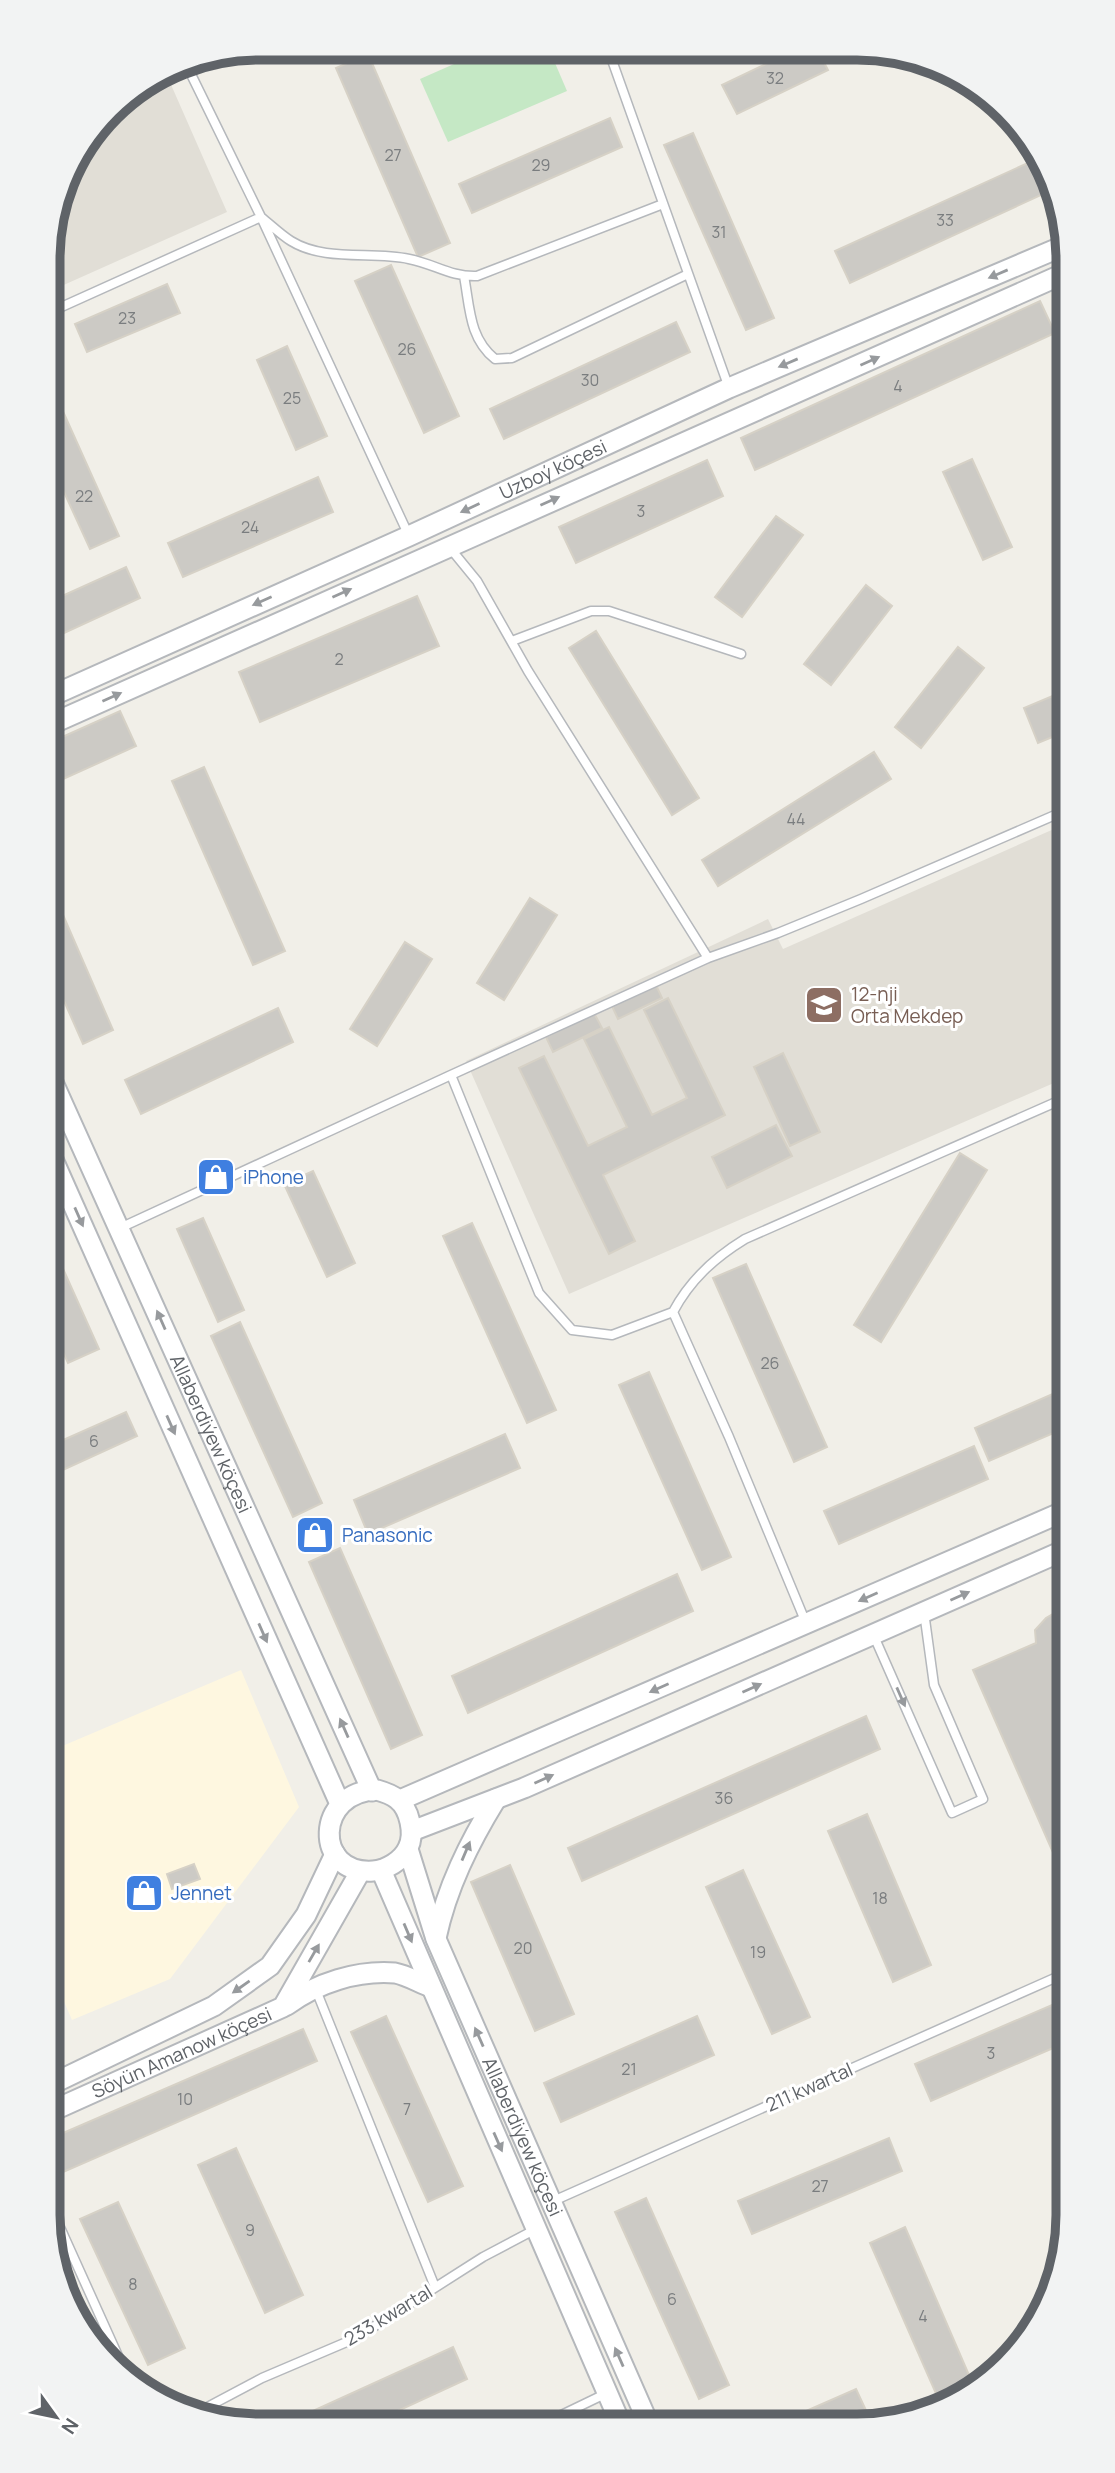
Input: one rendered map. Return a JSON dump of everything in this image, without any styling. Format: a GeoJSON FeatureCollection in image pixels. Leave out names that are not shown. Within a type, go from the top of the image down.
{"type":"FeatureCollection","features":[{"type":"Feature","properties":{"kind":"street","name":"Uzboý köçesi"},"geometry":{"type":"LineString","coordinates":[[60,692],[409,536],[729,388],[1055,249]]}},
{"type":"Feature","properties":{"kind":"street","name":"Uzboý köçesi"},"geometry":{"type":"LineString","coordinates":[[60,719],[1056,277]]}},
{"type":"Feature","properties":{"kind":"street","name":"Allaberdiýew köçesi"},"geometry":{"type":"LineString","coordinates":[[60,1098],[372,1791]]}},
{"type":"Feature","properties":{"kind":"street","name":"Allaberdiýew köçesi"},"geometry":{"type":"LineString","coordinates":[[60,1175],[340,1804]]}},
{"type":"Feature","properties":{"kind":"street"},"geometry":{"type":"LineString","coordinates":[[400,1800],[1055,1515]]}},
{"type":"Feature","properties":{"kind":"street"},"geometry":{"type":"LineString","coordinates":[[410,1840],[411,1823],[400,1800],[389,1794],[372,1791],[354,1794],[340,1804],[331,1819],[328,1836],[335,1854],[345,1866],[360,1872],[381,1871],[391,1866],[410,1840],[496,1799],[1055,1554]]}},
{"type":"Feature","properties":{"kind":"street"},"geometry":{"type":"LineString","coordinates":[[436,1939],[442,1910],[469,1843],[496,1799]]}},
{"type":"Feature","properties":{"kind":"street","name":"Allaberdiýew köçesi"},"geometry":{"type":"LineString","coordinates":[[410,1840],[436,1939],[644,2414]]}},
{"type":"Feature","properties":{"kind":"street","name":"Söyün Amanow köçesi"},"geometry":{"type":"LineString","coordinates":[[60,2080],[214,2006],[270,1966],[306,1915],[335,1854]]}},
{"type":"Feature","properties":{"kind":"street","name":"Allaberdiýew köçesi"},"geometry":{"type":"LineString","coordinates":[[381,1871],[616,2414]]}},
{"type":"Feature","properties":{"kind":"street","name":"Söyün Amanow köçesi"},"geometry":{"type":"LineString","coordinates":[[60,2107],[283,2007],[360,1872]]}},
{"type":"Feature","properties":{"kind":"street"},"geometry":{"type":"LineString","coordinates":[[283,2007],[308,1990],[357,1975],[397,1973],[431,1987]]}},
{"type":"Feature","properties":{"kind":"lane"},"geometry":{"type":"LineString","coordinates":[[612,60],[729,388]]}},
{"type":"Feature","properties":{"kind":"lane"},"geometry":{"type":"LineString","coordinates":[[190,72],[261,217],[409,536]]}},
{"type":"Feature","properties":{"kind":"lane"},"geometry":{"type":"LineString","coordinates":[[261,217],[292,242],[321,252],[404,258],[429,263],[451,274],[477,276],[663,204]]}},
{"type":"Feature","properties":{"kind":"lane"},"geometry":{"type":"LineString","coordinates":[[60,308],[261,217]]}},
{"type":"Feature","properties":{"kind":"lane"},"geometry":{"type":"LineString","coordinates":[[464,276],[476,337],[495,359],[512,358],[688,274]]}},
{"type":"Feature","properties":{"kind":"lane"},"geometry":{"type":"LineString","coordinates":[[449,545],[477,581],[708,958]]}},
{"type":"Feature","properties":{"kind":"lane"},"geometry":{"type":"LineString","coordinates":[[512,642],[591,611],[609,611],[741,654]]}},
{"type":"Feature","properties":{"kind":"lane"},"geometry":{"type":"LineString","coordinates":[[120,1228],[708,958],[849,904],[1056,815]]}},
{"type":"Feature","properties":{"kind":"lane"},"geometry":{"type":"LineString","coordinates":[[451,1075],[539,1293],[572,1330],[612,1335],[673,1312],[685,1290],[719,1256],[745,1239],[1056,1102]]}},
{"type":"Feature","properties":{"kind":"lane"},"geometry":{"type":"LineString","coordinates":[[673,1312],[729,1437],[807,1624]]}},
{"type":"Feature","properties":{"kind":"lane"},"geometry":{"type":"LineString","coordinates":[[873,1634],[952,1813],[983,1799],[934,1685],[924,1612]]}},
{"type":"Feature","properties":{"kind":"lane","name":"211 kwartal"},"geometry":{"type":"LineString","coordinates":[[551,2202],[1055,1978]]}},
{"type":"Feature","properties":{"kind":"lane"},"geometry":{"type":"LineString","coordinates":[[314,1988],[435,2287]]}},
{"type":"Feature","properties":{"kind":"lane"},"geometry":{"type":"LineString","coordinates":[[60,2226],[118,2354]]}},
{"type":"Feature","properties":{"kind":"lane","name":"233 kwartal"},"geometry":{"type":"LineString","coordinates":[[208,2407],[262,2378],[356,2338],[483,2257],[536,2229]]}},
{"type":"Feature","properties":{"kind":"lane"},"geometry":{"type":"LineString","coordinates":[[563,2414],[607,2393]]}},
{"type":"Feature","properties":{"kind":"shaded area"},"geometry":{"type":"Polygon","coordinates":[[[169,81],[227,212],[60,287],[60,246],[66,207],[86,159],[101,137],[127,109],[169,81]]]}},
{"type":"Feature","properties":{"kind":"shaded area","name":"12-nji Orta Mekdep"},"geometry":{"type":"Polygon","coordinates":[[[1056,828],[1056,1082],[569,1294],[466,1061],[768,919],[783,949],[1056,828]]]}},
{"type":"Feature","properties":{"kind":"shaded area","name":"Jennet"},"geometry":{"type":"Polygon","coordinates":[[[241,1670],[299,1807],[170,1979],[72,2020],[60,1992],[60,1747],[241,1670]]]}},
{"type":"Feature","properties":{"kind":"green space"},"geometry":{"type":"Polygon","coordinates":[[[463,60],[554,60],[567,91],[448,142],[420,79],[463,60]]]}},
{"type":"Feature","properties":{"kind":"building"},"geometry":{"type":"Polygon","coordinates":[[[354,60],[371,60],[450,243],[418,257],[336,68],[354,60]]]}},
{"type":"Feature","properties":{"kind":"building"},"geometry":{"type":"Polygon","coordinates":[[[774,60],[823,60],[828,70],[737,114],[722,85],[774,60]]]}},
{"type":"Feature","properties":{"kind":"building"},"geometry":{"type":"Polygon","coordinates":[[[610,118],[622,147],[472,213],[459,184],[610,118]]]}},
{"type":"Feature","properties":{"kind":"building"},"geometry":{"type":"Polygon","coordinates":[[[693,133],[774,318],[746,330],[664,145],[693,133]]]}},
{"type":"Feature","properties":{"kind":"building"},"geometry":{"type":"Polygon","coordinates":[[[1030,162],[1044,194],[850,283],[835,251],[1030,162]]]}},
{"type":"Feature","properties":{"kind":"building"},"geometry":{"type":"Polygon","coordinates":[[[391,265],[459,416],[424,433],[355,281],[391,265]]]}},
{"type":"Feature","properties":{"kind":"building"},"geometry":{"type":"Polygon","coordinates":[[[167,284],[180,313],[87,352],[75,324],[167,284]]]}},
{"type":"Feature","properties":{"kind":"building"},"geometry":{"type":"Polygon","coordinates":[[[1040,301],[1055,333],[755,470],[741,438],[1040,301]]]}},
{"type":"Feature","properties":{"kind":"building"},"geometry":{"type":"Polygon","coordinates":[[[676,322],[690,352],[504,439],[490,409],[676,322]]]}},
{"type":"Feature","properties":{"kind":"building"},"geometry":{"type":"Polygon","coordinates":[[[287,346],[327,436],[296,450],[257,360],[287,346]]]}},
{"type":"Feature","properties":{"kind":"building"},"geometry":{"type":"Polygon","coordinates":[[[60,405],[119,536],[90,549],[60,483],[60,405]]]}},
{"type":"Feature","properties":{"kind":"building"},"geometry":{"type":"Polygon","coordinates":[[[972,459],[1012,547],[983,560],[943,472],[972,459]]]}},
{"type":"Feature","properties":{"kind":"building"},"geometry":{"type":"Polygon","coordinates":[[[707,460],[723,496],[576,563],[559,527],[707,460]]]}},
{"type":"Feature","properties":{"kind":"building"},"geometry":{"type":"Polygon","coordinates":[[[318,477],[333,512],[183,577],[168,543],[318,477]]]}},
{"type":"Feature","properties":{"kind":"building"},"geometry":{"type":"Polygon","coordinates":[[[776,516],[803,535],[742,617],[715,597],[776,516]]]}},
{"type":"Feature","properties":{"kind":"building"},"geometry":{"type":"Polygon","coordinates":[[[126,567],[140,598],[60,635],[60,597],[126,567]]]}},
{"type":"Feature","properties":{"kind":"building"},"geometry":{"type":"Polygon","coordinates":[[[866,585],[892,606],[831,685],[804,664],[866,585]]]}},
{"type":"Feature","properties":{"kind":"building"},"geometry":{"type":"Polygon","coordinates":[[[417,596],[439,646],[260,722],[239,672],[417,596]]]}},
{"type":"Feature","properties":{"kind":"building"},"geometry":{"type":"Polygon","coordinates":[[[596,631],[699,798],[672,815],[569,648],[596,631]]]}},
{"type":"Feature","properties":{"kind":"building"},"geometry":{"type":"Polygon","coordinates":[[[958,647],[984,668],[921,748],[895,727],[958,647]]]}},
{"type":"Feature","properties":{"kind":"building"},"geometry":{"type":"Polygon","coordinates":[[[1056,695],[1056,736],[1038,743],[1024,708],[1056,695]]]}},
{"type":"Feature","properties":{"kind":"building"},"geometry":{"type":"Polygon","coordinates":[[[120,711],[136,746],[60,780],[60,738],[120,711]]]}},
{"type":"Feature","properties":{"kind":"building"},"geometry":{"type":"Polygon","coordinates":[[[874,752],[891,779],[718,886],[702,860],[874,752]]]}},
{"type":"Feature","properties":{"kind":"building"},"geometry":{"type":"Polygon","coordinates":[[[204,767],[285,951],[253,965],[172,781],[204,767]]]}},
{"type":"Feature","properties":{"kind":"building"},"geometry":{"type":"Polygon","coordinates":[[[530,898],[557,915],[504,1000],[477,983],[530,898]]]}},
{"type":"Feature","properties":{"kind":"building"},"geometry":{"type":"Polygon","coordinates":[[[60,908],[113,1030],[83,1044],[60,992],[60,908]]]}},
{"type":"Feature","properties":{"kind":"building"},"geometry":{"type":"Polygon","coordinates":[[[405,942],[432,959],[377,1046],[350,1029],[405,942]]]}},
{"type":"Feature","properties":{"kind":"building"},"geometry":{"type":"Polygon","coordinates":[[[655,983],[662,998],[618,1019],[611,1004],[655,983]]]}},
{"type":"Feature","properties":{"kind":"building"},"geometry":{"type":"Polygon","coordinates":[[[668,998],[725,1115],[603,1175],[635,1241],[609,1254],[519,1068],[544,1056],[588,1146],[627,1127],[584,1039],[609,1027],[652,1115],[687,1098],[644,1010],[668,998]]]}},
{"type":"Feature","properties":{"kind":"building"},"geometry":{"type":"Polygon","coordinates":[[[278,1008],[293,1042],[141,1114],[125,1080],[278,1008]]]}},
{"type":"Feature","properties":{"kind":"building"},"geometry":{"type":"Polygon","coordinates":[[[594,1013],[602,1028],[553,1052],[546,1037],[594,1013]]]}},
{"type":"Feature","properties":{"kind":"building"},"geometry":{"type":"Polygon","coordinates":[[[783,1053],[820,1132],[790,1146],[754,1067],[783,1053]]]}},
{"type":"Feature","properties":{"kind":"building"},"geometry":{"type":"Polygon","coordinates":[[[776,1125],[792,1156],[727,1188],[712,1157],[776,1125]]]}},
{"type":"Feature","properties":{"kind":"building"},"geometry":{"type":"Polygon","coordinates":[[[960,1153],[987,1170],[881,1342],[854,1325],[960,1153]]]}},
{"type":"Feature","properties":{"kind":"building"},"geometry":{"type":"Polygon","coordinates":[[[313,1171],[355,1263],[327,1277],[284,1184],[313,1171]]]}},
{"type":"Feature","properties":{"kind":"building"},"geometry":{"type":"Polygon","coordinates":[[[203,1218],[244,1310],[218,1322],[177,1229],[203,1218]]]}},
{"type":"Feature","properties":{"kind":"building"},"geometry":{"type":"Polygon","coordinates":[[[472,1223],[556,1410],[527,1423],[443,1236],[472,1223]]]}},
{"type":"Feature","properties":{"kind":"building"},"geometry":{"type":"Polygon","coordinates":[[[60,1262],[99,1349],[68,1363],[60,1346],[60,1262]]]}},
{"type":"Feature","properties":{"kind":"building"},"geometry":{"type":"Polygon","coordinates":[[[746,1264],[827,1447],[794,1462],[713,1278],[746,1264]]]}},
{"type":"Feature","properties":{"kind":"building"},"geometry":{"type":"Polygon","coordinates":[[[240,1322],[322,1503],[293,1517],[211,1336],[240,1322]]]}},
{"type":"Feature","properties":{"kind":"building"},"geometry":{"type":"Polygon","coordinates":[[[649,1372],[731,1557],[702,1570],[619,1385],[649,1372]]]}},
{"type":"Feature","properties":{"kind":"building"},"geometry":{"type":"Polygon","coordinates":[[[1055,1393],[1055,1432],[989,1461],[975,1428],[1055,1393]]]}},
{"type":"Feature","properties":{"kind":"building"},"geometry":{"type":"Polygon","coordinates":[[[126,1412],[137,1436],[60,1471],[60,1441],[126,1412]]]}},
{"type":"Feature","properties":{"kind":"building"},"geometry":{"type":"Polygon","coordinates":[[[505,1434],[520,1468],[368,1534],[354,1500],[505,1434]]]}},
{"type":"Feature","properties":{"kind":"building"},"geometry":{"type":"Polygon","coordinates":[[[974,1446],[988,1479],[839,1544],[824,1511],[974,1446]]]}},
{"type":"Feature","properties":{"kind":"building"},"geometry":{"type":"Polygon","coordinates":[[[340,1548],[422,1735],[391,1749],[309,1562],[340,1548]]]}},
{"type":"Feature","properties":{"kind":"building"},"geometry":{"type":"Polygon","coordinates":[[[677,1574],[693,1611],[468,1713],[452,1676],[677,1574]]]}},
{"type":"Feature","properties":{"kind":"building"},"geometry":{"type":"Polygon","coordinates":[[[1055,1613],[1055,1858],[973,1670],[1036,1643],[1035,1630],[1055,1613]]]}},
{"type":"Feature","properties":{"kind":"building"},"geometry":{"type":"Polygon","coordinates":[[[866,1716],[880,1749],[582,1881],[568,1848],[866,1716]]]}},
{"type":"Feature","properties":{"kind":"building"},"geometry":{"type":"Polygon","coordinates":[[[867,1814],[931,1965],[893,1982],[828,1831],[867,1814]]]}},
{"type":"Feature","properties":{"kind":"building"},"geometry":{"type":"Polygon","coordinates":[[[194,1864],[200,1879],[172,1889],[167,1874],[194,1864]]]}},
{"type":"Feature","properties":{"kind":"building"},"geometry":{"type":"Polygon","coordinates":[[[510,1865],[574,2014],[535,2031],[471,1882],[510,1865]]]}},
{"type":"Feature","properties":{"kind":"building"},"geometry":{"type":"Polygon","coordinates":[[[743,1870],[810,2017],[772,2034],[706,1887],[743,1870]]]}},
{"type":"Feature","properties":{"kind":"building"},"geometry":{"type":"Polygon","coordinates":[[[1055,2004],[1055,2047],[931,2101],[915,2064],[1055,2004]]]}},
{"type":"Feature","properties":{"kind":"building"},"geometry":{"type":"Polygon","coordinates":[[[386,2016],[463,2186],[428,2202],[351,2032],[386,2016]]]}},
{"type":"Feature","properties":{"kind":"building"},"geometry":{"type":"Polygon","coordinates":[[[697,2016],[714,2055],[561,2122],[544,2083],[697,2016]]]}},
{"type":"Feature","properties":{"kind":"building"},"geometry":{"type":"Polygon","coordinates":[[[303,2029],[317,2061],[61,2173],[60,2134],[303,2029]]]}},
{"type":"Feature","properties":{"kind":"building"},"geometry":{"type":"Polygon","coordinates":[[[889,2138],[902,2171],[752,2234],[738,2201],[889,2138]]]}},
{"type":"Feature","properties":{"kind":"building"},"geometry":{"type":"Polygon","coordinates":[[[236,2148],[303,2295],[265,2313],[198,2165],[236,2148]]]}},
{"type":"Feature","properties":{"kind":"building"},"geometry":{"type":"Polygon","coordinates":[[[646,2198],[729,2385],[699,2399],[615,2212],[646,2198]]]}},
{"type":"Feature","properties":{"kind":"building"},"geometry":{"type":"Polygon","coordinates":[[[118,2202],[185,2348],[148,2365],[80,2219],[118,2202]]]}},
{"type":"Feature","properties":{"kind":"building"},"geometry":{"type":"Polygon","coordinates":[[[905,2227],[970,2378],[967,2380],[937,2396],[870,2243],[905,2227]]]}},
{"type":"Feature","properties":{"kind":"building"},"geometry":{"type":"Polygon","coordinates":[[[453,2347],[467,2379],[391,2414],[306,2414],[453,2347]]]}},
{"type":"Feature","properties":{"kind":"building"},"geometry":{"type":"Polygon","coordinates":[[[856,2389],[867,2413],[856,2414],[799,2414],[856,2389]]]}},
{"type":"Feature","properties":{"kind":"place","name":"12-nji Orta Mekdep"},"geometry":{"type":"Point","coordinates":[824,1005]}},
{"type":"Feature","properties":{"kind":"place","name":"iPhone"},"geometry":{"type":"Point","coordinates":[216,1177]}},
{"type":"Feature","properties":{"kind":"place","name":"Panasonic"},"geometry":{"type":"Point","coordinates":[315,1535]}},
{"type":"Feature","properties":{"kind":"place","name":"Jennet"},"geometry":{"type":"Point","coordinates":[144,1893]}}]}
